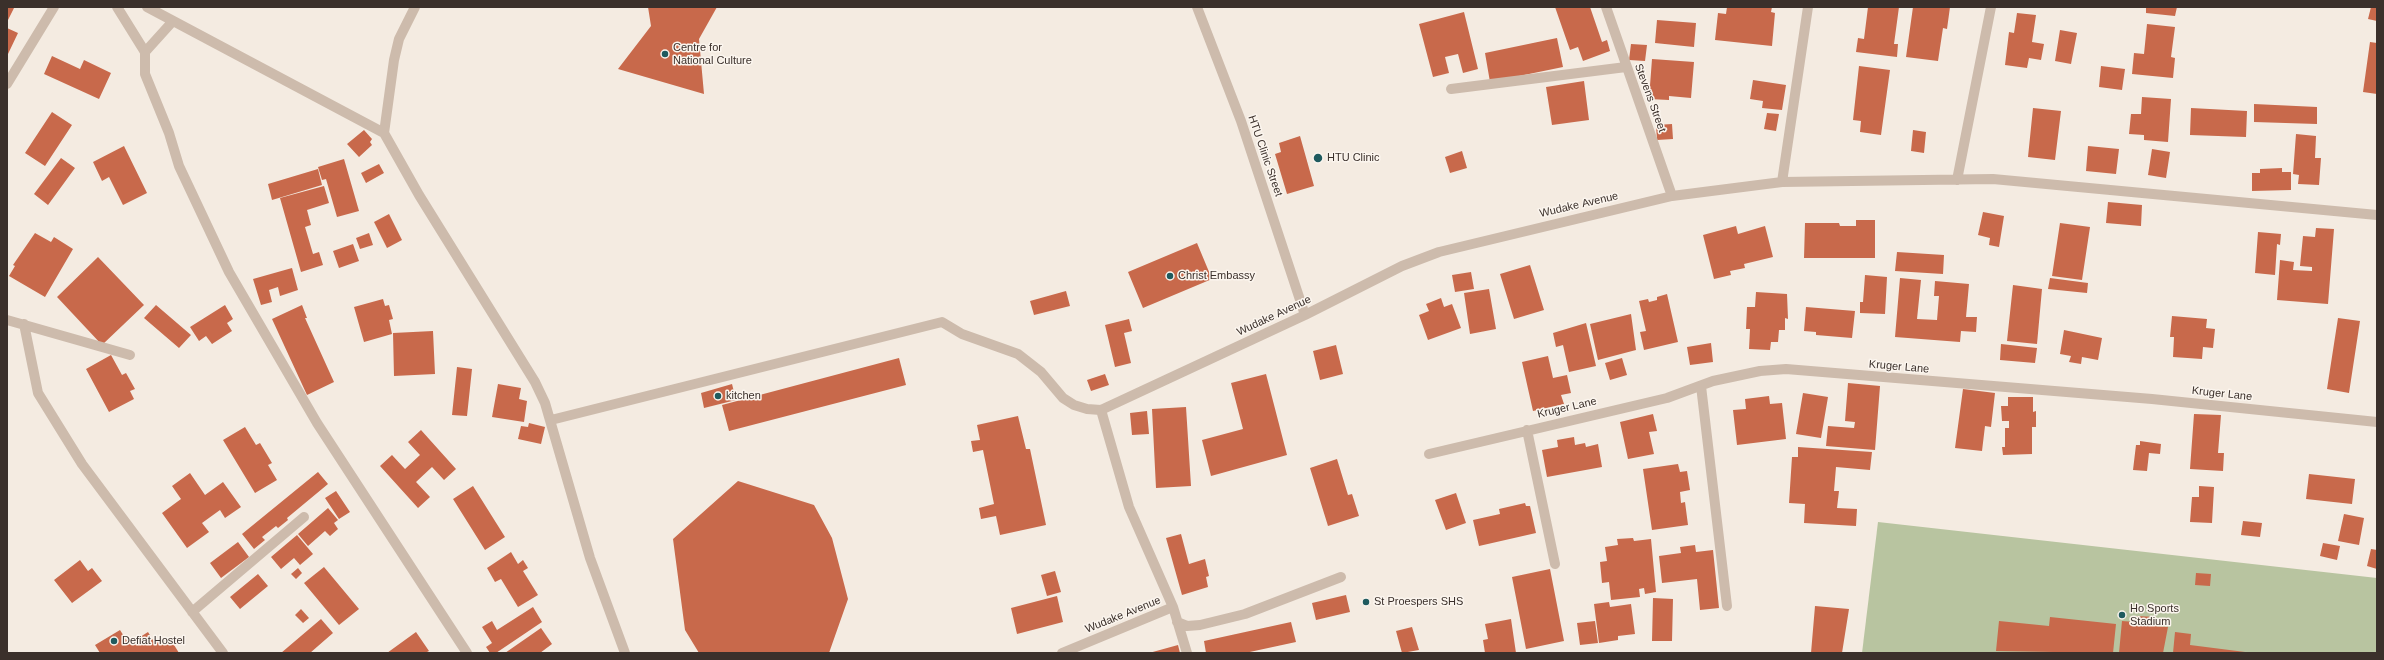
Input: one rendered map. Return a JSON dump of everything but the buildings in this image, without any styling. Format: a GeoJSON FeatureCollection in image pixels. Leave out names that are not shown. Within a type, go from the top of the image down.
{"type":"FeatureCollection","features":[{"type":"Feature","properties":{"kind":"street"},"geometry":{"type":"LineString","coordinates":[[7,84],[54,7]]}},
{"type":"Feature","properties":{"kind":"street"},"geometry":{"type":"LineString","coordinates":[[117,7],[145,52],[145,74],[169,133],[179,166],[229,272],[317,423],[467,653]]}},
{"type":"Feature","properties":{"kind":"street"},"geometry":{"type":"LineString","coordinates":[[147,7],[384,133],[419,196],[535,382],[550,420],[590,558],[625,653]]}},
{"type":"Feature","properties":{"kind":"street"},"geometry":{"type":"LineString","coordinates":[[384,133],[397,46],[404,26],[415,7]]}},
{"type":"Feature","properties":{"kind":"street","name":"HTU Clinic Street"},"geometry":{"type":"LineString","coordinates":[[1197,7],[1242,121],[1305,315]]}},
{"type":"Feature","properties":{"kind":"street","name":"Stevens Street"},"geometry":{"type":"LineString","coordinates":[[1606,7],[1672,196]]}},
{"type":"Feature","properties":{"kind":"street"},"geometry":{"type":"LineString","coordinates":[[1782,182],[1808,7]]}},
{"type":"Feature","properties":{"kind":"street"},"geometry":{"type":"LineString","coordinates":[[1957,180],[1991,7]]}},
{"type":"Feature","properties":{"kind":"street"},"geometry":{"type":"LineString","coordinates":[[145,52],[173,21]]}},
{"type":"Feature","properties":{"kind":"street"},"geometry":{"type":"LineString","coordinates":[[1451,89],[1626,67]]}},
{"type":"Feature","properties":{"kind":"street","name":"Wudake Avenue"},"geometry":{"type":"LineString","coordinates":[[1062,653],[1173,607],[1130,508],[1101,410],[1305,315],[1402,266],[1439,252],[1672,196],[1782,182],[1993,179],[2377,215]]}},
{"type":"Feature","properties":{"kind":"street"},"geometry":{"type":"LineString","coordinates":[[7,320],[130,355]]}},
{"type":"Feature","properties":{"kind":"street"},"geometry":{"type":"LineString","coordinates":[[550,420],[942,322],[962,334],[1018,354],[1041,372],[1063,398],[1074,405],[1101,410]]}},
{"type":"Feature","properties":{"kind":"street"},"geometry":{"type":"LineString","coordinates":[[24,324],[38,393],[82,464],[223,653]]}},
{"type":"Feature","properties":{"kind":"street","name":"Kruger Lane"},"geometry":{"type":"LineString","coordinates":[[1429,454],[1667,398],[1713,381],[1760,371],[1786,369],[2152,399],[2377,422]]}},
{"type":"Feature","properties":{"kind":"street"},"geometry":{"type":"LineString","coordinates":[[1701,386],[1727,606]]}},
{"type":"Feature","properties":{"kind":"street"},"geometry":{"type":"LineString","coordinates":[[1527,430],[1555,564]]}},
{"type":"Feature","properties":{"kind":"street"},"geometry":{"type":"LineString","coordinates":[[192,612],[304,517]]}},
{"type":"Feature","properties":{"kind":"street"},"geometry":{"type":"LineString","coordinates":[[1178,622],[1187,626],[1200,625],[1245,614],[1340,576]]}},
{"type":"Feature","properties":{"kind":"street"},"geometry":{"type":"LineString","coordinates":[[1173,607],[1187,653]]}},
{"type":"Feature","properties":{"kind":"green space","name":"Ho Sports Stadium"},"geometry":{"type":"Polygon","coordinates":[[[1878,522],[2377,578],[2377,653],[1862,653],[1878,522]]]}},
{"type":"Feature","properties":{"kind":"place","name":"Centre for National Culture"},"geometry":{"type":"Point","coordinates":[665,54]}},
{"type":"Feature","properties":{"kind":"place","name":"HTU Clinic"},"geometry":{"type":"Point","coordinates":[1318,158]}},
{"type":"Feature","properties":{"kind":"place","name":"Christ Embassy"},"geometry":{"type":"Point","coordinates":[1170,276]}},
{"type":"Feature","properties":{"kind":"place","name":"kitchen"},"geometry":{"type":"Point","coordinates":[718,396]}},
{"type":"Feature","properties":{"kind":"place","name":"St Proespers SHS"},"geometry":{"type":"Point","coordinates":[1366,602]}},
{"type":"Feature","properties":{"kind":"place","name":"Ho Sports Stadium"},"geometry":{"type":"Point","coordinates":[2122,615]}},
{"type":"Feature","properties":{"kind":"place","name":"Defiat Hostel"},"geometry":{"type":"Point","coordinates":[114,641]}}]}
